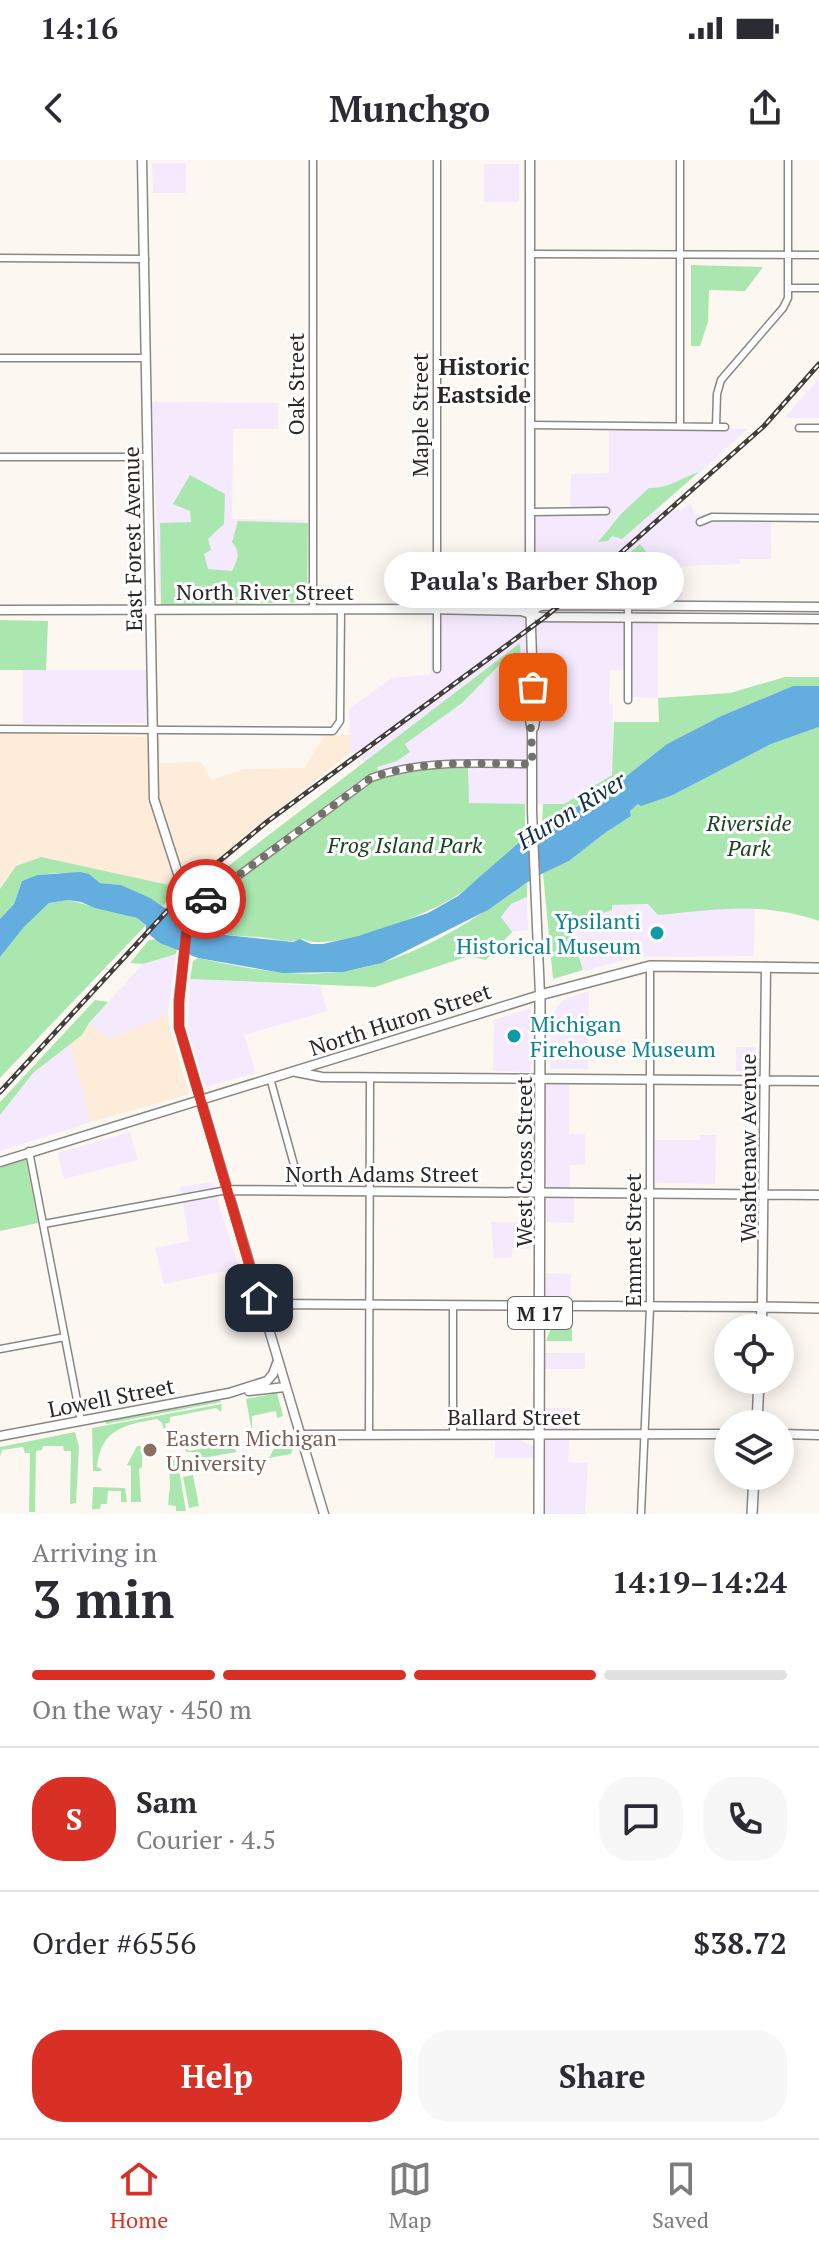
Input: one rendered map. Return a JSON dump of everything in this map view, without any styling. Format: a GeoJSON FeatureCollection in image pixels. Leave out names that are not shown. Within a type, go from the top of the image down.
{"type":"FeatureCollection","features":[{"type":"Feature","properties":{"kind":"main road","name":"North Huron Street"},"geometry":{"type":"LineString","coordinates":[[540,995],[650,966],[819,968]]}},
{"type":"Feature","properties":{"kind":"main road","name":"West Cross Street"},"geometry":{"type":"LineString","coordinates":[[539,1514],[540,995]]}},
{"type":"Feature","properties":{"kind":"main road"},"geometry":{"type":"LineString","coordinates":[[762,1307],[819,1308]]}},
{"type":"Feature","properties":{"kind":"main road","name":"Washtenaw Avenue"},"geometry":{"type":"LineString","coordinates":[[762,1307],[762,1314]]}},
{"type":"Feature","properties":{"kind":"main road"},"geometry":{"type":"LineString","coordinates":[[752,1514],[753,1490]]}},
{"type":"Feature","properties":{"kind":"street","name":"East Forest Avenue"},"geometry":{"type":"LineString","coordinates":[[142,160],[155,808],[189,910]]}},
{"type":"Feature","properties":{"kind":"street","name":"Oak Street"},"geometry":{"type":"LineString","coordinates":[[313,160],[313,609]]}},
{"type":"Feature","properties":{"kind":"street","name":"Maple Street"},"geometry":{"type":"LineString","coordinates":[[437,160],[437,669]]}},
{"type":"Feature","properties":{"kind":"street","name":"West Cross Street"},"geometry":{"type":"LineString","coordinates":[[530,160],[531,612],[533,687],[537,709],[532,732],[532,811],[540,995]]}},
{"type":"Feature","properties":{"kind":"street"},"geometry":{"type":"LineString","coordinates":[[680,160],[680,426]]}},
{"type":"Feature","properties":{"kind":"street"},"geometry":{"type":"LineString","coordinates":[[716,427],[717,394],[721,380],[783,308],[789,288],[788,160]]}},
{"type":"Feature","properties":{"kind":"street"},"geometry":{"type":"LineString","coordinates":[[532,254],[819,255]]}},
{"type":"Feature","properties":{"kind":"street"},"geometry":{"type":"LineString","coordinates":[[0,258],[145,259]]}},
{"type":"Feature","properties":{"kind":"street"},"geometry":{"type":"LineString","coordinates":[[789,288],[819,288]]}},
{"type":"Feature","properties":{"kind":"street"},"geometry":{"type":"LineString","coordinates":[[0,358],[146,358]]}},
{"type":"Feature","properties":{"kind":"street"},"geometry":{"type":"LineString","coordinates":[[531,425],[725,427]]}},
{"type":"Feature","properties":{"kind":"street"},"geometry":{"type":"LineString","coordinates":[[799,428],[819,428]]}},
{"type":"Feature","properties":{"kind":"street"},"geometry":{"type":"LineString","coordinates":[[0,457],[148,457]]}},
{"type":"Feature","properties":{"kind":"street"},"geometry":{"type":"LineString","coordinates":[[531,512],[606,511]]}},
{"type":"Feature","properties":{"kind":"street"},"geometry":{"type":"LineString","coordinates":[[700,522],[712,517],[819,518]]}},
{"type":"Feature","properties":{"kind":"street","name":"North River Street"},"geometry":{"type":"LineString","coordinates":[[531,612],[540,606],[560,605],[819,607]]}},
{"type":"Feature","properties":{"kind":"street"},"geometry":{"type":"LineString","coordinates":[[628,606],[628,700]]}},
{"type":"Feature","properties":{"kind":"street"},"geometry":{"type":"LineString","coordinates":[[0,729],[327,732],[337,729],[340,721],[341,609]]}},
{"type":"Feature","properties":{"kind":"street","name":"North River Street"},"geometry":{"type":"LineString","coordinates":[[0,610],[436,609],[531,612],[540,617],[819,619]]}},
{"type":"Feature","properties":{"kind":"street"},"geometry":{"type":"LineString","coordinates":[[324,1514],[179,1027],[189,910],[371,778],[428,765],[532,764]]}},
{"type":"Feature","properties":{"kind":"street","name":"Emmet Street"},"geometry":{"type":"LineString","coordinates":[[641,1514],[650,1308],[650,966]]}},
{"type":"Feature","properties":{"kind":"street","name":"Washtenaw Avenue"},"geometry":{"type":"LineString","coordinates":[[762,1307],[766,967]]}},
{"type":"Feature","properties":{"kind":"street","name":"North Huron Street"},"geometry":{"type":"LineString","coordinates":[[0,1162],[540,995]]}},
{"type":"Feature","properties":{"kind":"street"},"geometry":{"type":"LineString","coordinates":[[294,1072],[322,1077],[819,1081]]}},
{"type":"Feature","properties":{"kind":"street"},"geometry":{"type":"LineString","coordinates":[[369,1434],[370,1077]]}},
{"type":"Feature","properties":{"kind":"street"},"geometry":{"type":"LineString","coordinates":[[270,1078],[301,1190]]}},
{"type":"Feature","properties":{"kind":"street"},"geometry":{"type":"LineString","coordinates":[[29,1151],[81,1421]]}},
{"type":"Feature","properties":{"kind":"street","name":"North Adams Street"},"geometry":{"type":"LineString","coordinates":[[44,1224],[227,1190],[819,1195]]}},
{"type":"Feature","properties":{"kind":"street"},"geometry":{"type":"LineString","coordinates":[[262,1307],[270,1304],[762,1307]]}},
{"type":"Feature","properties":{"kind":"street"},"geometry":{"type":"LineString","coordinates":[[453,1306],[453,1434]]}},
{"type":"Feature","properties":{"kind":"street"},"geometry":{"type":"LineString","coordinates":[[0,1349],[65,1337]]}},
{"type":"Feature","properties":{"kind":"street","name":"Lowell Street"},"geometry":{"type":"LineString","coordinates":[[229,1393],[267,1381],[278,1362]]}},
{"type":"Feature","properties":{"kind":"street","name":"Lowell Street"},"geometry":{"type":"LineString","coordinates":[[0,1436],[229,1393],[285,1387]]}},
{"type":"Feature","properties":{"kind":"street","name":"Ballard Street"},"geometry":{"type":"LineString","coordinates":[[301,1435],[714,1434]]}},
{"type":"Feature","properties":{"kind":"street"},"geometry":{"type":"LineString","coordinates":[[794,1434],[819,1435]]}},
{"type":"Feature","properties":{"kind":"shaded area"},"geometry":{"type":"Polygon","coordinates":[[[152,163],[186,163],[186,193],[153,193],[152,163]]]}},
{"type":"Feature","properties":{"kind":"shaded area"},"geometry":{"type":"Polygon","coordinates":[[[484,164],[519,164],[519,202],[484,202],[484,164]]]}},
{"type":"Feature","properties":{"kind":"shaded area"},"geometry":{"type":"Polygon","coordinates":[[[819,378],[819,418],[784,418],[819,378]]]}},
{"type":"Feature","properties":{"kind":"shaded area"},"geometry":{"type":"Polygon","coordinates":[[[152,402],[278,403],[278,429],[233,429],[232,519],[304,520],[304,595],[159,593],[152,402]]]}},
{"type":"Feature","properties":{"kind":"shaded area"},"geometry":{"type":"Polygon","coordinates":[[[609,426],[748,429],[657,510],[682,510],[690,503],[695,514],[771,513],[771,559],[740,559],[740,564],[682,566],[682,603],[658,603],[658,698],[626,697],[626,670],[610,670],[613,775],[564,804],[468,804],[385,776],[350,752],[349,709],[392,678],[431,674],[431,608],[482,609],[483,567],[530,567],[531,512],[570,511],[571,474],[609,473],[609,426]]]}},
{"type":"Feature","properties":{"kind":"shaded area"},"geometry":{"type":"Polygon","coordinates":[[[23,670],[147,670],[147,723],[23,724],[23,670]]]}},
{"type":"Feature","properties":{"kind":"shaded area"},"geometry":{"type":"Polygon","coordinates":[[[0,733],[160,737],[160,763],[201,762],[211,780],[244,769],[304,768],[324,736],[350,735],[350,752],[191,882],[169,885],[41,857],[16,866],[0,889],[0,733]]]}},
{"type":"Feature","properties":{"kind":"shaded area"},"geometry":{"type":"Polygon","coordinates":[[[527,897],[528,930],[512,932],[501,917],[511,904],[527,897]]]}},
{"type":"Feature","properties":{"kind":"shaded area"},"geometry":{"type":"Polygon","coordinates":[[[755,903],[754,956],[636,957],[584,971],[571,929],[572,923],[611,910],[612,905],[755,903]]]}},
{"type":"Feature","properties":{"kind":"shaded area"},"geometry":{"type":"Polygon","coordinates":[[[176,954],[168,1014],[110,1039],[89,1023],[143,964],[176,954]]]}},
{"type":"Feature","properties":{"kind":"shaded area"},"geometry":{"type":"Polygon","coordinates":[[[190,979],[320,986],[327,1011],[244,1035],[256,1073],[205,1087],[188,1031],[190,979]]]}},
{"type":"Feature","properties":{"kind":"shaded area"},"geometry":{"type":"Polygon","coordinates":[[[589,991],[588,1069],[550,1069],[551,1020],[557,1006],[567,998],[589,991]]]}},
{"type":"Feature","properties":{"kind":"shaded area"},"geometry":{"type":"Polygon","coordinates":[[[531,1008],[531,1072],[493,1071],[494,1020],[531,1008]]]}},
{"type":"Feature","properties":{"kind":"shaded area"},"geometry":{"type":"Polygon","coordinates":[[[168,1014],[189,1094],[91,1122],[70,1044],[82,1035],[89,1023],[110,1039],[168,1014]]]}},
{"type":"Feature","properties":{"kind":"shaded area"},"geometry":{"type":"Polygon","coordinates":[[[70,1044],[91,1122],[0,1151],[0,1115],[33,1073],[70,1044]]]}},
{"type":"Feature","properties":{"kind":"shaded area"},"geometry":{"type":"Polygon","coordinates":[[[736,1047],[756,1047],[756,1071],[736,1071],[736,1047]]]}},
{"type":"Feature","properties":{"kind":"shaded area"},"geometry":{"type":"Polygon","coordinates":[[[545,1084],[569,1084],[569,1134],[585,1134],[585,1165],[570,1165],[570,1187],[574,1188],[574,1223],[546,1222],[545,1084]]]}},
{"type":"Feature","properties":{"kind":"shaded area"},"geometry":{"type":"Polygon","coordinates":[[[130,1132],[138,1160],[64,1179],[58,1153],[130,1132]]]}},
{"type":"Feature","properties":{"kind":"shaded area"},"geometry":{"type":"Polygon","coordinates":[[[700,1135],[716,1135],[715,1184],[655,1183],[655,1140],[700,1140],[700,1135]]]}},
{"type":"Feature","properties":{"kind":"shaded area"},"geometry":{"type":"Polygon","coordinates":[[[212,1182],[239,1268],[164,1284],[155,1248],[189,1241],[180,1187],[212,1182]]]}},
{"type":"Feature","properties":{"kind":"shaded area"},"geometry":{"type":"Polygon","coordinates":[[[491,1222],[530,1223],[530,1249],[513,1248],[511,1258],[494,1258],[491,1222]]]}},
{"type":"Feature","properties":{"kind":"shaded area"},"geometry":{"type":"Polygon","coordinates":[[[546,1273],[571,1274],[570,1303],[546,1303],[546,1273]]]}},
{"type":"Feature","properties":{"kind":"shaded area"},"geometry":{"type":"Polygon","coordinates":[[[545,1353],[585,1353],[585,1369],[545,1369],[545,1353]]]}},
{"type":"Feature","properties":{"kind":"shaded area"},"geometry":{"type":"Polygon","coordinates":[[[546,1408],[571,1408],[568,1462],[588,1463],[585,1514],[545,1514],[546,1408]]]}},
{"type":"Feature","properties":{"kind":"shaded area"},"geometry":{"type":"Polygon","coordinates":[[[495,1439],[518,1439],[533,1446],[534,1458],[495,1458],[495,1439]]]}},
{"type":"Feature","properties":{"kind":"green space"},"geometry":{"type":"Polygon","coordinates":[[[691,265],[763,267],[745,291],[709,290],[708,322],[700,346],[691,346],[691,265]]]}},
{"type":"Feature","properties":{"kind":"green space"},"geometry":{"type":"Polygon","coordinates":[[[699,472],[622,539],[612,536],[608,541],[598,542],[621,514],[649,488],[669,485],[699,472]]]}},
{"type":"Feature","properties":{"kind":"green space"},"geometry":{"type":"Polygon","coordinates":[[[190,475],[225,494],[224,524],[208,539],[211,550],[204,554],[208,569],[232,571],[238,556],[232,542],[238,521],[308,523],[307,602],[161,606],[160,523],[191,522],[190,511],[173,504],[190,475]]]}},
{"type":"Feature","properties":{"kind":"green space"},"geometry":{"type":"Polygon","coordinates":[[[640,544],[647,553],[608,580],[600,577],[640,544]]]}},
{"type":"Feature","properties":{"kind":"green space"},"geometry":{"type":"Polygon","coordinates":[[[0,620],[48,621],[46,670],[0,670],[0,620]]]}},
{"type":"Feature","properties":{"kind":"green space"},"geometry":{"type":"Polygon","coordinates":[[[520,643],[521,663],[512,652],[462,703],[405,744],[410,752],[397,761],[377,767],[378,771],[359,781],[196,902],[193,893],[520,643]]]}},
{"type":"Feature","properties":{"kind":"green space"},"geometry":{"type":"Polygon","coordinates":[[[785,677],[819,677],[819,686],[793,686],[721,716],[667,744],[620,781],[542,826],[543,804],[564,804],[612,775],[614,722],[659,722],[658,698],[730,693],[785,677]]]}},
{"type":"Feature","properties":{"kind":"green space","name":"Riverside Park"},"geometry":{"type":"Polygon","coordinates":[[[819,727],[819,921],[759,909],[658,915],[648,904],[612,905],[612,910],[572,923],[583,970],[553,979],[543,873],[569,861],[631,816],[630,811],[638,804],[673,795],[771,744],[819,727]]]}},
{"type":"Feature","properties":{"kind":"green space","name":"Frog Island Park"},"geometry":{"type":"Polygon","coordinates":[[[468,768],[469,803],[525,804],[525,837],[446,902],[382,929],[335,941],[286,941],[234,935],[196,925],[200,908],[369,784],[405,772],[468,768]]]}},
{"type":"Feature","properties":{"kind":"green space"},"geometry":{"type":"Polygon","coordinates":[[[41,857],[169,885],[173,894],[163,906],[121,885],[100,883],[89,874],[37,875],[22,881],[14,904],[0,919],[0,889],[16,866],[41,857]]]}},
{"type":"Feature","properties":{"kind":"green space"},"geometry":{"type":"Polygon","coordinates":[[[527,883],[527,897],[511,904],[501,917],[512,932],[486,960],[469,956],[375,987],[190,979],[193,961],[198,958],[253,969],[308,974],[370,966],[441,938],[527,883]]]}},
{"type":"Feature","properties":{"kind":"green space"},"geometry":{"type":"Polygon","coordinates":[[[68,900],[137,918],[146,925],[0,1078],[0,957],[49,903],[68,900]]]}},
{"type":"Feature","properties":{"kind":"green space"},"geometry":{"type":"Polygon","coordinates":[[[156,939],[177,948],[176,954],[143,964],[130,963],[149,940],[156,939]]]}},
{"type":"Feature","properties":{"kind":"green space"},"geometry":{"type":"Polygon","coordinates":[[[95,1000],[108,1002],[82,1035],[33,1073],[0,1115],[0,1102],[95,1000]]]}},
{"type":"Feature","properties":{"kind":"green space"},"geometry":{"type":"Polygon","coordinates":[[[26,1159],[38,1223],[0,1231],[0,1168],[26,1159]]]}},
{"type":"Feature","properties":{"kind":"green space"},"geometry":{"type":"Polygon","coordinates":[[[550,1310],[572,1312],[572,1341],[546,1341],[550,1331],[550,1310]]]}},
{"type":"Feature","properties":{"kind":"green space"},"geometry":{"type":"Polygon","coordinates":[[[277,1393],[283,1416],[277,1418],[276,1411],[252,1416],[252,1432],[246,1399],[277,1393]]]}},
{"type":"Feature","properties":{"kind":"green space"},"geometry":{"type":"Polygon","coordinates":[[[218,1399],[221,1402],[106,1424],[105,1421],[218,1399]]]}},
{"type":"Feature","properties":{"kind":"green space"},"geometry":{"type":"Polygon","coordinates":[[[222,1404],[221,1412],[216,1408],[170,1417],[170,1422],[165,1424],[169,1443],[162,1423],[157,1419],[116,1431],[109,1436],[99,1454],[97,1467],[101,1471],[93,1471],[92,1428],[222,1404]]]}},
{"type":"Feature","properties":{"kind":"green space"},"geometry":{"type":"Polygon","coordinates":[[[75,1432],[79,1447],[76,1503],[70,1504],[71,1451],[64,1451],[63,1446],[43,1446],[42,1450],[36,1451],[35,1512],[29,1512],[30,1453],[25,1453],[23,1447],[2,1450],[0,1457],[0,1447],[75,1432]]]}},
{"type":"Feature","properties":{"kind":"green space"},"geometry":{"type":"Polygon","coordinates":[[[290,1438],[291,1454],[269,1458],[278,1441],[290,1438]]]}},
{"type":"Feature","properties":{"kind":"green space"},"geometry":{"type":"Polygon","coordinates":[[[227,1439],[237,1452],[191,1460],[191,1473],[189,1460],[195,1452],[186,1452],[185,1447],[189,1451],[225,1444],[227,1439]]]}},
{"type":"Feature","properties":{"kind":"green space"},"geometry":{"type":"Polygon","coordinates":[[[137,1446],[154,1449],[142,1451],[142,1467],[139,1469],[141,1502],[131,1502],[131,1466],[127,1465],[137,1446]]]}},
{"type":"Feature","properties":{"kind":"green space"},"geometry":{"type":"Polygon","coordinates":[[[169,1455],[177,1458],[186,1511],[176,1511],[176,1506],[168,1505],[169,1455]]]}},
{"type":"Feature","properties":{"kind":"green space"},"geometry":{"type":"Polygon","coordinates":[[[193,1475],[199,1506],[189,1508],[183,1477],[193,1475]]]}},
{"type":"Feature","properties":{"kind":"green space"},"geometry":{"type":"Polygon","coordinates":[[[93,1487],[125,1488],[127,1502],[121,1502],[121,1491],[108,1491],[107,1504],[101,1504],[100,1509],[92,1509],[93,1487]]]}},
{"type":"Feature","properties":{"kind":"water","name":"Huron River"},"geometry":{"type":"Polygon","coordinates":[[[793,686],[819,686],[819,727],[771,744],[673,795],[641,806],[638,804],[630,811],[631,816],[569,861],[535,877],[488,910],[382,963],[343,972],[283,973],[198,958],[160,943],[146,932],[146,925],[137,918],[68,900],[49,903],[0,957],[0,919],[14,904],[22,881],[37,875],[89,874],[100,883],[121,885],[150,898],[174,914],[226,935],[293,942],[300,939],[311,944],[358,936],[428,913],[458,896],[525,837],[620,781],[667,744],[721,716],[793,686]]]}},
{"type":"Feature","properties":{"kind":"railway"},"geometry":{"type":"LineString","coordinates":[[0,1092],[193,883],[268,821],[545,617],[764,426],[819,364]]}},
{"type":"Feature","properties":{"kind":"way so far"},"geometry":{"type":"LineString","coordinates":[[206,899],[371,778],[413,766],[532,764],[529,704],[533,687]]}},
{"type":"Feature","properties":{"kind":"place","name":"Paula's Barber Shop"},"geometry":{"type":"Point","coordinates":[533,687]}},
{"type":"Feature","properties":{"kind":"place","name":"Ypsilanti Historical Museum"},"geometry":{"type":"Point","coordinates":[657,933]}},
{"type":"Feature","properties":{"kind":"place","name":"Michigan Firehouse Museum"},"geometry":{"type":"Point","coordinates":[514,1036]}},
{"type":"Feature","properties":{"kind":"place","name":"Eastern Michigan University"},"geometry":{"type":"Point","coordinates":[150,1450]}},
{"type":"Feature","properties":{"kind":"district","name":"Historic Eastside"},"geometry":{"type":"Point","coordinates":[484,380]}},
{"type":"Feature","properties":{"kind":"route"},"geometry":{"type":"LineString","coordinates":[[206,899],[189,908],[179,1027],[259,1298]]}}]}
